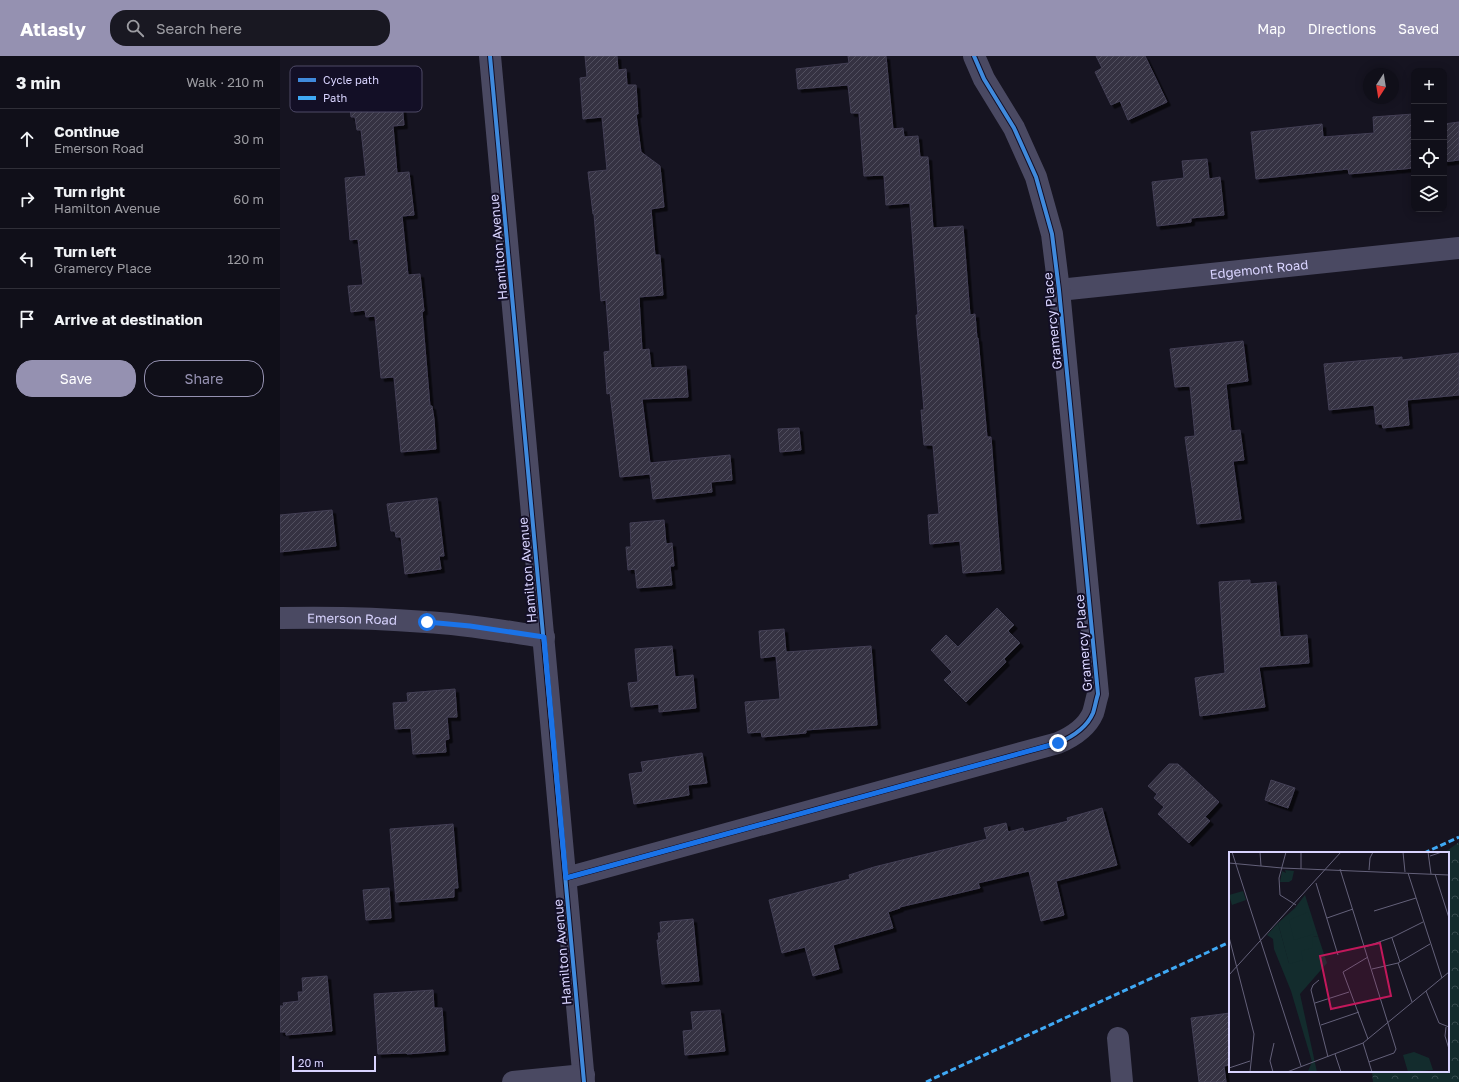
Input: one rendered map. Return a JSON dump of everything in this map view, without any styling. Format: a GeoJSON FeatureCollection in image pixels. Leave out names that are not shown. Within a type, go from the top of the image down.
{"type":"FeatureCollection","features":[{"type":"Feature","properties":{"kind":"street","name":"Hamilton Avenue"},"geometry":{"type":"LineString","coordinates":[[490,56],[584,1079]]}},
{"type":"Feature","properties":{"kind":"street","name":"Gramercy Place"},"geometry":{"type":"LineString","coordinates":[[566,878],[1058,743],[1082,729],[1093,713],[1098,694],[1059,290],[1052,234],[1036,177],[1014,128],[984,79],[974,56]]}},
{"type":"Feature","properties":{"kind":"street","name":"Edgemont Road"},"geometry":{"type":"LineString","coordinates":[[1059,290],[1459,248]]}},
{"type":"Feature","properties":{"kind":"street","name":"Emerson Road"},"geometry":{"type":"LineString","coordinates":[[280,618],[335,617],[427,622],[470,626],[544,637]]}},
{"type":"Feature","properties":{"kind":"street"},"geometry":{"type":"LineString","coordinates":[[1118,1038],[1122,1082]]}},
{"type":"Feature","properties":{"kind":"street"},"geometry":{"type":"LineString","coordinates":[[513,1082],[584,1079]]}},
{"type":"Feature","properties":{"kind":"green space"},"geometry":{"type":"Polygon","coordinates":[[[1459,842],[1459,1082],[1373,1082],[1372,1072],[1449,1072],[1449,852],[1445,852],[1459,842]]]}},
{"type":"Feature","properties":{"kind":"building"},"geometry":{"type":"Polygon","coordinates":[[[585,56],[617,56],[618,70],[626,69],[627,85],[636,85],[638,114],[636,114],[641,152],[660,166],[664,207],[651,209],[655,255],[660,255],[663,295],[639,297],[642,350],[649,349],[651,368],[686,366],[688,397],[642,399],[650,463],[730,455],[732,480],[711,482],[712,492],[653,499],[650,474],[620,477],[610,393],[607,394],[604,352],[610,351],[606,300],[601,301],[594,214],[588,172],[607,170],[602,117],[583,119],[580,78],[587,77],[585,56]]]}},
{"type":"Feature","properties":{"kind":"building"},"geometry":{"type":"Polygon","coordinates":[[[848,56],[886,56],[893,129],[903,128],[904,137],[918,136],[920,157],[928,157],[933,228],[963,226],[970,315],[975,314],[987,437],[991,437],[1001,570],[963,573],[960,541],[930,544],[928,515],[939,514],[933,445],[924,445],[921,410],[924,410],[916,315],[918,315],[910,203],[886,205],[884,175],[864,176],[859,113],[851,113],[848,85],[798,89],[796,69],[849,63],[848,56]]]}},
{"type":"Feature","properties":{"kind":"building"},"geometry":{"type":"Polygon","coordinates":[[[1096,56],[1145,56],[1167,102],[1128,120],[1120,101],[1111,105],[1095,72],[1102,68],[1096,56]]]}},
{"type":"Feature","properties":{"kind":"building"},"geometry":{"type":"Polygon","coordinates":[[[350,112],[403,112],[404,125],[393,126],[397,173],[409,172],[414,215],[402,216],[408,275],[420,274],[430,406],[432,406],[434,419],[436,449],[401,452],[394,377],[381,378],[375,316],[366,317],[365,310],[351,312],[348,286],[363,285],[358,239],[350,240],[345,178],[366,176],[361,130],[357,130],[355,117],[351,117],[350,112]]]}},
{"type":"Feature","properties":{"kind":"building"},"geometry":{"type":"Polygon","coordinates":[[[1411,114],[1411,168],[1349,174],[1348,169],[1256,179],[1251,132],[1322,124],[1323,137],[1374,133],[1373,117],[1411,114]]]}},
{"type":"Feature","properties":{"kind":"building"},"geometry":{"type":"Polygon","coordinates":[[[1459,122],[1459,160],[1447,162],[1447,124],[1459,122]]]}},
{"type":"Feature","properties":{"kind":"building"},"geometry":{"type":"Polygon","coordinates":[[[1207,159],[1209,179],[1220,177],[1224,215],[1191,218],[1191,222],[1157,226],[1152,182],[1184,178],[1182,161],[1207,159]]]}},
{"type":"Feature","properties":{"kind":"building"},"geometry":{"type":"Polygon","coordinates":[[[1243,341],[1248,381],[1226,384],[1231,431],[1240,430],[1244,460],[1233,461],[1241,519],[1197,524],[1185,437],[1195,436],[1190,386],[1175,387],[1170,349],[1243,341]]]}},
{"type":"Feature","properties":{"kind":"building"},"geometry":{"type":"Polygon","coordinates":[[[1459,353],[1459,395],[1407,400],[1409,425],[1383,428],[1382,424],[1376,424],[1374,405],[1329,410],[1324,364],[1402,357],[1402,360],[1459,353]]]}},
{"type":"Feature","properties":{"kind":"building"},"geometry":{"type":"Polygon","coordinates":[[[799,428],[801,450],[780,452],[778,429],[799,428]]]}},
{"type":"Feature","properties":{"kind":"building"},"geometry":{"type":"Polygon","coordinates":[[[437,498],[444,556],[439,556],[441,569],[405,574],[401,537],[396,537],[395,531],[391,531],[387,504],[437,498]]]}},
{"type":"Feature","properties":{"kind":"building"},"geometry":{"type":"Polygon","coordinates":[[[332,510],[336,546],[280,552],[280,515],[332,510]]]}},
{"type":"Feature","properties":{"kind":"building"},"geometry":{"type":"Polygon","coordinates":[[[664,520],[666,544],[672,543],[674,566],[670,566],[672,585],[637,588],[635,569],[628,570],[626,547],[631,547],[630,523],[664,520]]]}},
{"type":"Feature","properties":{"kind":"building"},"geometry":{"type":"Polygon","coordinates":[[[1250,580],[1250,584],[1276,582],[1280,637],[1307,635],[1309,663],[1259,667],[1265,707],[1200,716],[1195,678],[1225,673],[1219,582],[1250,580]]]}},
{"type":"Feature","properties":{"kind":"building"},"geometry":{"type":"Polygon","coordinates":[[[997,608],[1014,625],[1008,631],[1020,643],[1004,659],[1006,662],[966,702],[944,680],[952,672],[931,650],[946,635],[958,647],[997,608]]]}},
{"type":"Feature","properties":{"kind":"building"},"geometry":{"type":"Polygon","coordinates":[[[784,629],[786,652],[871,646],[877,725],[806,730],[806,733],[762,737],[761,732],[748,733],[745,702],[780,699],[776,656],[761,658],[759,631],[784,629]]]}},
{"type":"Feature","properties":{"kind":"building"},"geometry":{"type":"Polygon","coordinates":[[[672,646],[675,677],[693,675],[696,708],[659,712],[659,704],[631,707],[628,683],[638,682],[635,649],[672,646]]]}},
{"type":"Feature","properties":{"kind":"building"},"geometry":{"type":"Polygon","coordinates":[[[455,689],[457,717],[447,717],[449,739],[445,740],[446,752],[413,754],[411,728],[395,729],[393,703],[408,702],[407,693],[455,689]]]}},
{"type":"Feature","properties":{"kind":"building"},"geometry":{"type":"Polygon","coordinates":[[[702,753],[707,783],[688,785],[689,795],[634,804],[629,774],[643,772],[641,762],[702,753]]]}},
{"type":"Feature","properties":{"kind":"building"},"geometry":{"type":"Polygon","coordinates":[[[1169,764],[1178,764],[1219,802],[1205,817],[1210,821],[1189,843],[1158,814],[1164,807],[1154,798],[1157,794],[1148,786],[1169,764]]]}},
{"type":"Feature","properties":{"kind":"building"},"geometry":{"type":"Polygon","coordinates":[[[1271,780],[1295,788],[1288,808],[1265,800],[1271,780]]]}},
{"type":"Feature","properties":{"kind":"building"},"geometry":{"type":"Polygon","coordinates":[[[1102,808],[1117,865],[1056,881],[1064,915],[1041,921],[1029,871],[978,883],[980,888],[900,907],[888,912],[893,928],[833,945],[839,969],[813,976],[805,947],[782,953],[769,900],[850,879],[849,875],[874,867],[987,839],[984,828],[1006,823],[1008,832],[1023,828],[1024,832],[1068,821],[1067,818],[1102,808]]]}},
{"type":"Feature","properties":{"kind":"building"},"geometry":{"type":"Polygon","coordinates":[[[453,824],[458,888],[454,888],[454,897],[396,902],[390,829],[453,824]]]}},
{"type":"Feature","properties":{"kind":"building"},"geometry":{"type":"Polygon","coordinates":[[[389,888],[391,918],[366,920],[363,890],[389,888]]]}},
{"type":"Feature","properties":{"kind":"building"},"geometry":{"type":"Polygon","coordinates":[[[693,919],[699,981],[662,984],[657,940],[659,940],[658,933],[661,933],[660,922],[693,919]]]}},
{"type":"Feature","properties":{"kind":"building"},"geometry":{"type":"Polygon","coordinates":[[[327,976],[332,1031],[286,1035],[286,1032],[280,1032],[280,1006],[284,1006],[283,1003],[299,1001],[298,992],[303,992],[302,978],[327,976]]]}},
{"type":"Feature","properties":{"kind":"building"},"geometry":{"type":"Polygon","coordinates":[[[433,990],[434,1008],[442,1008],[445,1051],[407,1054],[378,1054],[374,994],[433,990]]]}},
{"type":"Feature","properties":{"kind":"building"},"geometry":{"type":"Polygon","coordinates":[[[720,1010],[725,1051],[685,1055],[683,1031],[693,1030],[691,1012],[720,1010]]]}},
{"type":"Feature","properties":{"kind":"building"},"geometry":{"type":"Polygon","coordinates":[[[1229,1013],[1229,1065],[1224,1066],[1226,1082],[1199,1082],[1191,1018],[1229,1013]]]}},
{"type":"Feature","properties":{"kind":"marked path"},"geometry":{"type":"LineString","coordinates":[[1426,852],[1459,837]]}},
{"type":"Feature","properties":{"kind":"marked path"},"geometry":{"type":"LineString","coordinates":[[926,1082],[1229,942]]}},
{"type":"Feature","properties":{"kind":"cycle path"},"geometry":{"type":"LineString","coordinates":[[490,56],[584,1082]]}},
{"type":"Feature","properties":{"kind":"cycle path"},"geometry":{"type":"LineString","coordinates":[[566,878],[1058,743],[1069,738],[1083,727],[1093,713],[1098,694],[1059,290],[1052,234],[1036,177],[1014,128],[984,79],[974,56]]}},
{"type":"Feature","properties":{"kind":"route"},"geometry":{"type":"LineString","coordinates":[[427,622],[470,626],[544,637],[566,878],[1058,743]]}}]}
